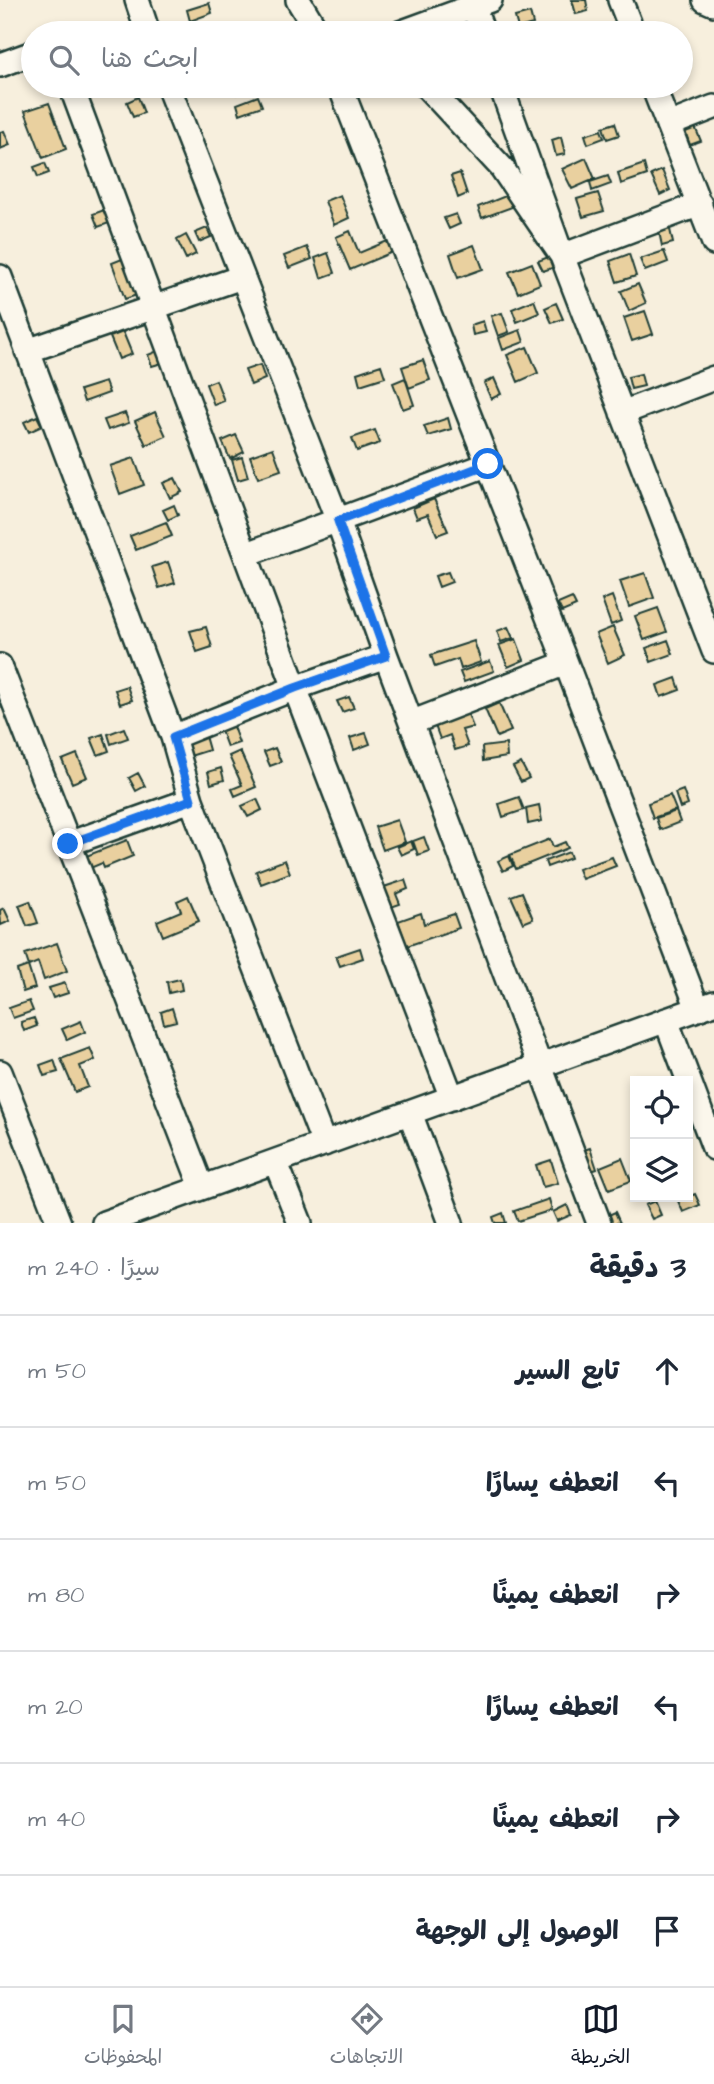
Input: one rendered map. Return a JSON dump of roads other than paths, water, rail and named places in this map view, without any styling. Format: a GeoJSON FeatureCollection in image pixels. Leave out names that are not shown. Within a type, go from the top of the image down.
{"type":"FeatureCollection","features":[{"type":"Feature","properties":{"kind":"street"},"geometry":{"type":"LineString","coordinates":[[137,0],[144,21]]}},
{"type":"Feature","properties":{"kind":"street"},"geometry":{"type":"LineString","coordinates":[[298,0],[311,21]]}},
{"type":"Feature","properties":{"kind":"street"},"geometry":{"type":"LineString","coordinates":[[306,0],[314,21]]}},
{"type":"Feature","properties":{"kind":"street"},"geometry":{"type":"LineString","coordinates":[[620,0],[628,21]]}},
{"type":"Feature","properties":{"kind":"street"},"geometry":{"type":"LineString","coordinates":[[705,0],[714,4]]}},
{"type":"Feature","properties":{"kind":"street"},"geometry":{"type":"LineString","coordinates":[[430,21],[478,2],[480,21]]}},
{"type":"Feature","properties":{"kind":"street"},"geometry":{"type":"LineString","coordinates":[[0,65],[21,57]]}},
{"type":"Feature","properties":{"kind":"street"},"geometry":{"type":"LineString","coordinates":[[76,98],[295,688],[452,1098]]}},
{"type":"Feature","properties":{"kind":"street"},"geometry":{"type":"LineString","coordinates":[[173,98],[338,521],[599,1223]]}},
{"type":"Feature","properties":{"kind":"street"},"geometry":{"type":"LineString","coordinates":[[104,1223],[151,1215],[202,1187],[706,1006],[566,663],[345,98]]}},
{"type":"Feature","properties":{"kind":"street"},"geometry":{"type":"LineString","coordinates":[[437,98],[502,168],[562,256]]}},
{"type":"Feature","properties":{"kind":"street"},"geometry":{"type":"LineString","coordinates":[[505,98],[562,256],[714,651]]}},
{"type":"Feature","properties":{"kind":"street"},"geometry":{"type":"LineString","coordinates":[[658,98],[714,243]]}},
{"type":"Feature","properties":{"kind":"street"},"geometry":{"type":"LineString","coordinates":[[668,125],[714,107]]}},
{"type":"Feature","properties":{"kind":"street"},"geometry":{"type":"LineString","coordinates":[[562,256],[700,204]]}},
{"type":"Feature","properties":{"kind":"street"},"geometry":{"type":"LineString","coordinates":[[0,277],[6,309],[27,351],[173,737],[191,800],[324,1144]]}},
{"type":"Feature","properties":{"kind":"street"},"geometry":{"type":"LineString","coordinates":[[27,351],[242,277]]}},
{"type":"Feature","properties":{"kind":"street"},"geometry":{"type":"LineString","coordinates":[[622,413],[714,378]]}},
{"type":"Feature","properties":{"kind":"street"},"geometry":{"type":"LineString","coordinates":[[247,554],[488,464]]}},
{"type":"Feature","properties":{"kind":"street"},"geometry":{"type":"LineString","coordinates":[[173,737],[295,688],[386,656]]}},
{"type":"Feature","properties":{"kind":"street"},"geometry":{"type":"LineString","coordinates":[[413,722],[566,663]]}},
{"type":"Feature","properties":{"kind":"street"},"geometry":{"type":"LineString","coordinates":[[0,666],[202,1187]]}},
{"type":"Feature","properties":{"kind":"street"},"geometry":{"type":"LineString","coordinates":[[68,844],[191,800]]}},
{"type":"Feature","properties":{"kind":"street"},"geometry":{"type":"LineString","coordinates":[[666,1020],[714,1148]]}},
{"type":"Feature","properties":{"kind":"street"},"geometry":{"type":"LineString","coordinates":[[0,1072],[60,1223]]}},
{"type":"Feature","properties":{"kind":"street"},"geometry":{"type":"LineString","coordinates":[[410,1113],[451,1223]]}},
{"type":"Feature","properties":{"kind":"street"},"geometry":{"type":"LineString","coordinates":[[275,1163],[299,1223]]}}]}
